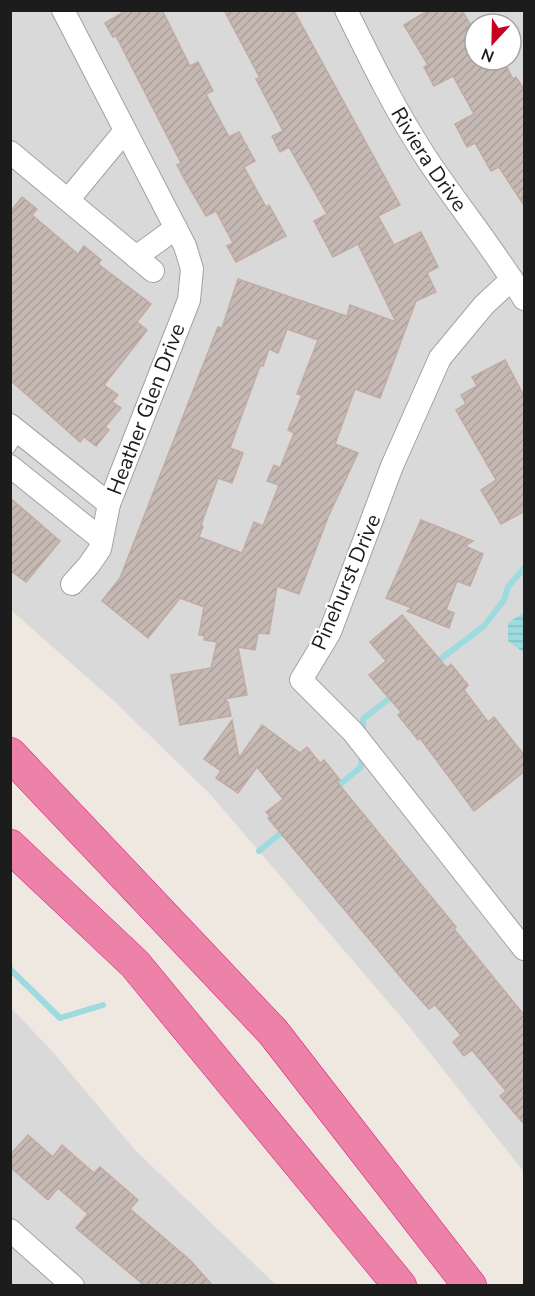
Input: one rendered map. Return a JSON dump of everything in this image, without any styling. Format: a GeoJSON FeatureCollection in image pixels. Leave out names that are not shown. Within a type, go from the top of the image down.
{"type":"FeatureCollection","features":[{"type":"Feature","properties":{"kind":"highway"},"geometry":{"type":"LineString","coordinates":[[10,754],[273,1032],[470,1286]]}},
{"type":"Feature","properties":{"kind":"highway"},"geometry":{"type":"LineString","coordinates":[[10,846],[135,964],[400,1286]]}},
{"type":"Feature","properties":{"kind":"street","name":"Heather Glen Drive"},"geometry":{"type":"LineString","coordinates":[[63,10],[124,132],[176,228],[192,269],[189,300],[109,504],[100,549],[89,566],[72,584]]}},
{"type":"Feature","properties":{"kind":"street","name":"Riviera Drive"},"geometry":{"type":"LineString","coordinates":[[346,10],[383,84],[427,159],[525,299]]}},
{"type":"Feature","properties":{"kind":"street"},"geometry":{"type":"LineString","coordinates":[[68,200],[124,132]]}},
{"type":"Feature","properties":{"kind":"street"},"geometry":{"type":"LineString","coordinates":[[10,152],[144,264],[176,228]]}},
{"type":"Feature","properties":{"kind":"street","name":"Pinehurst Drive"},"geometry":{"type":"LineString","coordinates":[[512,279],[484,305],[440,358],[392,466],[330,632],[301,680],[353,732],[525,949]]}},
{"type":"Feature","properties":{"kind":"street"},"geometry":{"type":"LineString","coordinates":[[14,435],[109,504]]}},
{"type":"Feature","properties":{"kind":"street"},"geometry":{"type":"LineString","coordinates":[[10,466],[101,539]]}},
{"type":"Feature","properties":{"kind":"street"},"geometry":{"type":"LineString","coordinates":[[10,1230],[73,1286]]}},
{"type":"Feature","properties":{"kind":"shaded area"},"geometry":{"type":"Polygon","coordinates":[[[11,11],[524,11],[524,1172],[407,1024],[210,794],[114,701],[11,610],[11,11]]]}},
{"type":"Feature","properties":{"kind":"shaded area"},"geometry":{"type":"Polygon","coordinates":[[[10,1007],[51,1050],[135,1150],[276,1285],[11,1285],[10,1007]]]}},
{"type":"Feature","properties":{"kind":"water"},"geometry":{"type":"Polygon","coordinates":[[[524,614],[523,652],[508,641],[508,623],[524,614]]]}},
{"type":"Feature","properties":{"kind":"building"},"geometry":{"type":"Polygon","coordinates":[[[127,10],[162,10],[190,66],[198,62],[213,91],[206,94],[229,137],[239,132],[255,161],[244,167],[266,207],[269,205],[286,236],[236,262],[227,246],[233,243],[216,211],[206,216],[177,165],[181,163],[116,36],[113,37],[105,23],[127,10]]]}},
{"type":"Feature","properties":{"kind":"building"},"geometry":{"type":"Polygon","coordinates":[[[224,10],[294,11],[400,205],[378,216],[394,245],[421,232],[438,267],[427,273],[436,292],[416,301],[380,398],[355,389],[335,444],[358,453],[328,517],[299,594],[277,586],[269,634],[258,633],[255,650],[238,647],[247,695],[224,699],[228,702],[231,716],[180,725],[171,675],[211,668],[217,642],[204,640],[205,636],[199,635],[204,607],[180,598],[148,638],[102,601],[120,578],[218,327],[222,328],[238,279],[347,316],[350,305],[396,322],[358,244],[333,257],[314,221],[327,214],[289,147],[280,152],[272,136],[283,131],[256,79],[260,78],[224,10]],[[287,329],[278,353],[269,349],[263,366],[260,366],[230,448],[243,453],[232,483],[218,478],[199,537],[242,553],[254,522],[263,526],[279,485],[267,481],[274,465],[280,468],[294,433],[288,430],[302,395],[297,394],[318,340],[287,329]]]}},
{"type":"Feature","properties":{"kind":"building"},"geometry":{"type":"Polygon","coordinates":[[[429,10],[462,10],[463,72],[509,72],[513,79],[516,77],[525,91],[525,207],[499,167],[491,171],[475,143],[467,147],[455,124],[474,114],[453,76],[434,86],[424,67],[428,65],[404,25],[429,10]]]}},
{"type":"Feature","properties":{"kind":"building"},"geometry":{"type":"Polygon","coordinates":[[[22,197],[37,209],[32,215],[78,254],[84,246],[101,260],[98,264],[151,304],[137,322],[147,330],[104,385],[118,395],[112,402],[121,408],[105,427],[109,430],[96,446],[84,437],[80,442],[10,380],[10,212],[22,197]]]}},
{"type":"Feature","properties":{"kind":"building"},"geometry":{"type":"Polygon","coordinates":[[[505,360],[525,398],[525,511],[501,524],[481,490],[496,480],[456,410],[466,404],[461,395],[477,386],[472,377],[505,360]]]}},
{"type":"Feature","properties":{"kind":"building"},"geometry":{"type":"Polygon","coordinates":[[[10,498],[60,541],[26,582],[10,570],[10,498]]]}},
{"type":"Feature","properties":{"kind":"building"},"geometry":{"type":"Polygon","coordinates":[[[421,520],[473,541],[465,546],[483,554],[470,586],[457,581],[446,610],[454,613],[449,628],[407,611],[412,608],[386,598],[421,520]]]}},
{"type":"Feature","properties":{"kind":"building"},"geometry":{"type":"Polygon","coordinates":[[[402,615],[447,668],[451,664],[468,685],[464,690],[488,722],[494,717],[525,756],[525,771],[474,811],[420,738],[418,740],[398,715],[401,712],[369,675],[386,661],[370,642],[402,615]]]}},
{"type":"Feature","properties":{"kind":"building"},"geometry":{"type":"Polygon","coordinates":[[[232,720],[239,758],[262,725],[300,753],[307,747],[320,763],[324,760],[340,780],[337,782],[456,927],[454,929],[525,1016],[525,1125],[500,1096],[506,1091],[472,1050],[464,1056],[453,1042],[461,1035],[435,1005],[429,1009],[404,981],[268,818],[270,816],[266,812],[283,799],[257,767],[238,793],[216,778],[221,771],[204,759],[232,720]]]}},
{"type":"Feature","properties":{"kind":"building"},"geometry":{"type":"Polygon","coordinates":[[[28,1135],[53,1157],[62,1145],[94,1173],[100,1167],[138,1200],[130,1209],[190,1260],[213,1286],[145,1286],[76,1228],[88,1214],[58,1188],[48,1200],[10,1167],[10,1155],[28,1135]]]}},
{"type":"Feature","properties":{"kind":"waterway"},"geometry":{"type":"LineString","coordinates":[[434,664],[484,626],[504,600],[508,587],[524,568]]}},
{"type":"Feature","properties":{"kind":"waterway"},"geometry":{"type":"LineString","coordinates":[[363,734],[363,719],[395,694]]}},
{"type":"Feature","properties":{"kind":"waterway"},"geometry":{"type":"LineString","coordinates":[[333,790],[361,767],[362,753]]}},
{"type":"Feature","properties":{"kind":"waterway"},"geometry":{"type":"LineString","coordinates":[[259,851],[286,829]]}},
{"type":"Feature","properties":{"kind":"waterway"},"geometry":{"type":"LineString","coordinates":[[10,969],[60,1018],[103,1005]]}}]}
